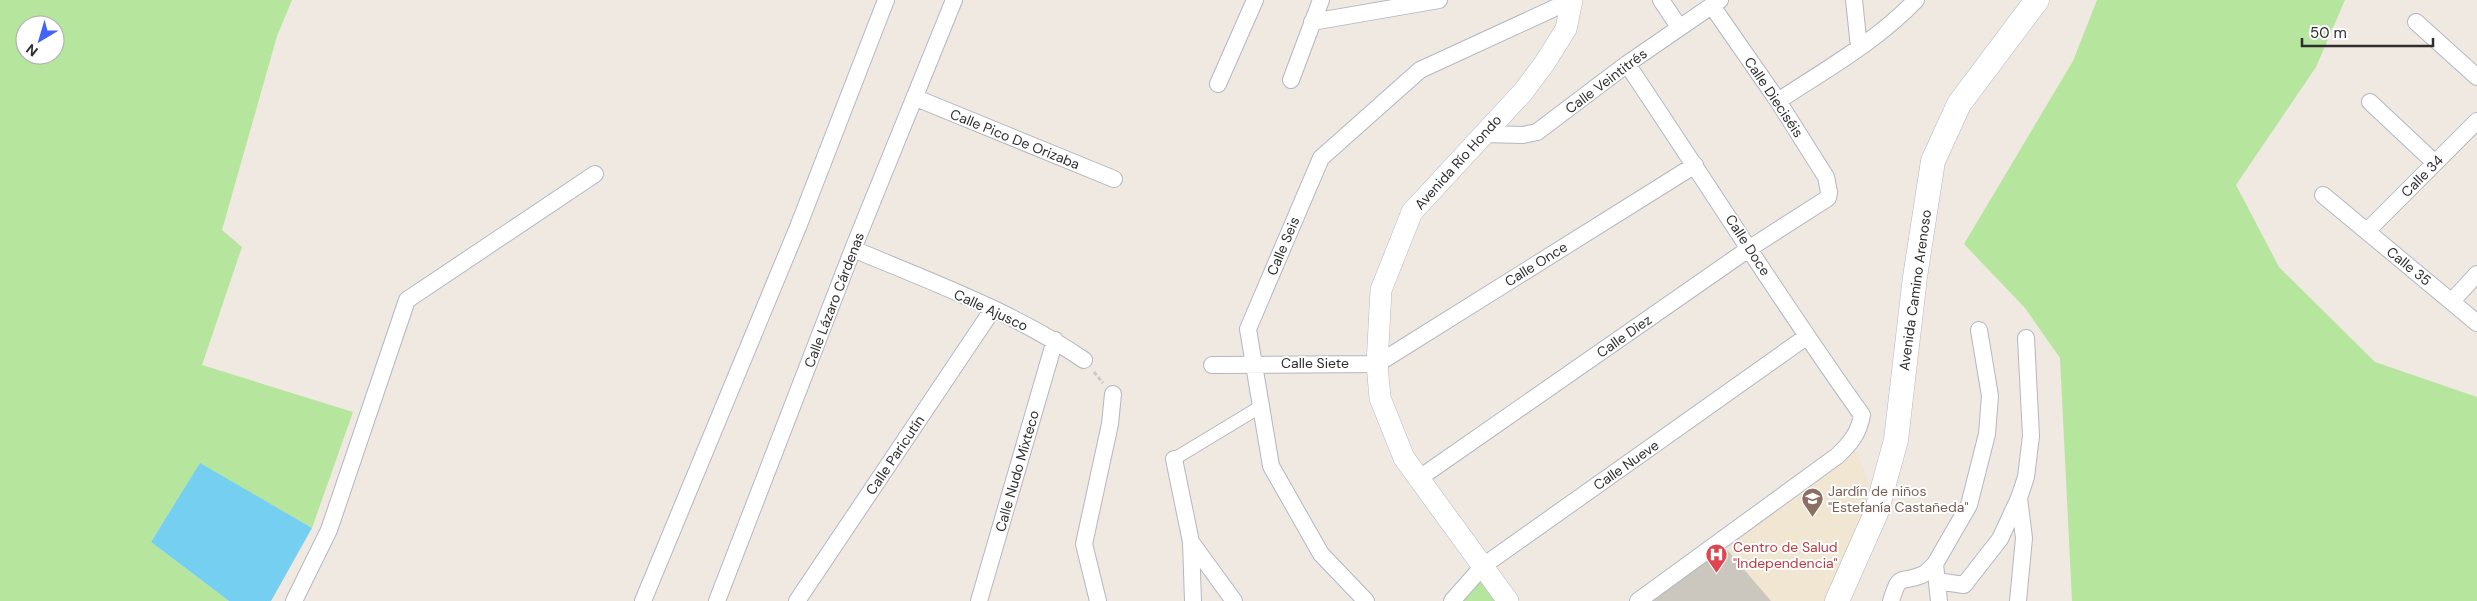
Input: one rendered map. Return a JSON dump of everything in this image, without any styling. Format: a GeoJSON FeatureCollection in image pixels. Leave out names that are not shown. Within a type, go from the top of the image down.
{"type":"FeatureCollection","features":[{"type":"Feature","properties":{"kind":"main road","name":"Avenida Camino Arenoso"},"geometry":{"type":"LineString","coordinates":[[1837,601],[1876,513],[1896,440],[1915,277],[1934,161],[1958,104],[2037,0]]}},
{"type":"Feature","properties":{"kind":"street"},"geometry":{"type":"LineString","coordinates":[[643,601],[798,228],[886,0]]}},
{"type":"Feature","properties":{"kind":"street","name":"Calle Lázaro Cárdenas"},"geometry":{"type":"LineString","coordinates":[[717,601],[853,249],[916,98],[954,0]]}},
{"type":"Feature","properties":{"kind":"street"},"geometry":{"type":"LineString","coordinates":[[1218,84],[1255,0]]}},
{"type":"Feature","properties":{"kind":"street"},"geometry":{"type":"LineString","coordinates":[[1291,80],[1321,0]]}},
{"type":"Feature","properties":{"kind":"street"},"geometry":{"type":"LineString","coordinates":[[1312,22],[1439,0]]}},
{"type":"Feature","properties":{"kind":"street","name":"Avenida Río Hondo"},"geometry":{"type":"LineString","coordinates":[[1508,601],[1404,458],[1380,398],[1377,364],[1380,290],[1412,212],[1523,92],[1544,64],[1566,29],[1572,0]]}},
{"type":"Feature","properties":{"kind":"street","name":"Calle Seis"},"geometry":{"type":"LineString","coordinates":[[1366,601],[1321,554],[1271,466],[1252,363],[1248,329],[1321,158],[1420,70],[1572,0]]}},
{"type":"Feature","properties":{"kind":"street"},"geometry":{"type":"LineString","coordinates":[[1660,0],[1680,27]]}},
{"type":"Feature","properties":{"kind":"street"},"geometry":{"type":"LineString","coordinates":[[1854,0],[1859,47]]}},
{"type":"Feature","properties":{"kind":"street"},"geometry":{"type":"LineString","coordinates":[[1778,101],[1859,47],[1902,14],[1916,0]]}},
{"type":"Feature","properties":{"kind":"street","name":"Calle Veintitrés"},"geometry":{"type":"LineString","coordinates":[[1483,134],[1523,135],[1537,132],[1627,64],[1716,3]]}},
{"type":"Feature","properties":{"kind":"street","name":"Calle Dieciséis"},"geometry":{"type":"LineString","coordinates":[[1716,3],[1826,177],[1829,192]]}},
{"type":"Feature","properties":{"kind":"street"},"geometry":{"type":"LineString","coordinates":[[2416,22],[2477,77]]}},
{"type":"Feature","properties":{"kind":"street","name":"Calle Doce"},"geometry":{"type":"LineString","coordinates":[[1627,64],[1750,248],[1806,337],[1862,415],[1860,427],[1851,443],[1837,456],[1638,601]]}},
{"type":"Feature","properties":{"kind":"street","name":"Calle Pico De Orizaba"},"geometry":{"type":"LineString","coordinates":[[916,98],[1114,179]]}},
{"type":"Feature","properties":{"kind":"street"},"geometry":{"type":"LineString","coordinates":[[2370,102],[2435,163]]}},
{"type":"Feature","properties":{"kind":"street","name":"Calle 34"},"geometry":{"type":"LineString","coordinates":[[2367,231],[2477,121]]}},
{"type":"Feature","properties":{"kind":"street","name":"Calle Once"},"geometry":{"type":"LineString","coordinates":[[1377,364],[1695,165]]}},
{"type":"Feature","properties":{"kind":"street"},"geometry":{"type":"LineString","coordinates":[[294,601],[329,530],[407,300],[595,174]]}},
{"type":"Feature","properties":{"kind":"street","name":"Calle Diez"},"geometry":{"type":"LineString","coordinates":[[1418,479],[1750,248],[1828,198],[1829,192]]}},
{"type":"Feature","properties":{"kind":"street","name":"Calle 35"},"geometry":{"type":"LineString","coordinates":[[2323,195],[2477,323]]}},
{"type":"Feature","properties":{"kind":"street","name":"Calle Ajusco"},"geometry":{"type":"LineString","coordinates":[[853,249],[993,309],[1055,340],[1084,360]]}},
{"type":"Feature","properties":{"kind":"street"},"geometry":{"type":"LineString","coordinates":[[2452,301],[2477,274]]}},
{"type":"Feature","properties":{"kind":"street","name":"Calle Paricutín"},"geometry":{"type":"LineString","coordinates":[[797,601],[993,309]]}},
{"type":"Feature","properties":{"kind":"street"},"geometry":{"type":"LineString","coordinates":[[1891,601],[1896,585],[1902,578],[1923,575],[1935,564],[1969,505],[1988,434],[1990,396],[1980,330]]}},
{"type":"Feature","properties":{"kind":"street","name":"Calle Nueve"},"geometry":{"type":"LineString","coordinates":[[1452,601],[1483,566],[1806,337]]}},
{"type":"Feature","properties":{"kind":"street"},"geometry":{"type":"LineString","coordinates":[[1937,581],[1964,585],[2000,538],[2019,498],[2026,476],[2031,436],[2026,338]]}},
{"type":"Feature","properties":{"kind":"street","name":"Calle Nudo Mixteco"},"geometry":{"type":"LineString","coordinates":[[979,601],[1055,340]]}},
{"type":"Feature","properties":{"kind":"street","name":"Calle Siete"},"geometry":{"type":"LineString","coordinates":[[1212,365],[1252,363],[1377,364]]}},
{"type":"Feature","properties":{"kind":"street"},"geometry":{"type":"LineString","coordinates":[[1098,601],[1084,544],[1110,424],[1113,394]]}},
{"type":"Feature","properties":{"kind":"street"},"geometry":{"type":"LineString","coordinates":[[1193,601],[1190,542],[1174,459],[1260,407]]}},
{"type":"Feature","properties":{"kind":"street"},"geometry":{"type":"LineString","coordinates":[[2018,601],[2024,538],[2019,498]]}},
{"type":"Feature","properties":{"kind":"street"},"geometry":{"type":"LineString","coordinates":[[1190,542],[1234,601]]}},
{"type":"Feature","properties":{"kind":"street"},"geometry":{"type":"LineString","coordinates":[[1935,564],[1939,601]]}},
{"type":"Feature","properties":{"kind":"path"},"geometry":{"type":"LineString","coordinates":[[1084,360],[1113,394]]}},
{"type":"Feature","properties":{"kind":"shaded area","name":"Jardín de niños \"Estefanía Castañeda\""},"geometry":{"type":"Polygon","coordinates":[[[1856,450],[1871,490],[1849,557],[1826,601],[1771,601],[1724,546],[1856,450]]]}},
{"type":"Feature","properties":{"kind":"green space"},"geometry":{"type":"Polygon","coordinates":[[[0,0],[292,0],[277,36],[222,230],[242,247],[202,365],[353,412],[312,528],[200,464],[151,542],[229,601],[0,601],[0,0]]]}},
{"type":"Feature","properties":{"kind":"green space"},"geometry":{"type":"Polygon","coordinates":[[[2097,0],[2345,0],[2316,67],[2236,185],[2279,267],[2375,362],[2477,397],[2477,601],[2072,601],[2060,358],[2025,308],[1964,244],[2073,61],[2097,0]]]}},
{"type":"Feature","properties":{"kind":"green space"},"geometry":{"type":"Polygon","coordinates":[[[1483,576],[1501,601],[1461,601],[1483,576]]]}},
{"type":"Feature","properties":{"kind":"water"},"geometry":{"type":"Polygon","coordinates":[[[200,463],[312,528],[271,601],[229,601],[151,542],[200,463]]]}},
{"type":"Feature","properties":{"kind":"building","name":"Centro de Salud \"Independencia\""},"geometry":{"type":"Polygon","coordinates":[[[1724,546],[1771,601],[1649,601],[1724,546]]]}},
{"type":"Feature","properties":{"kind":"place","name":"Jardín de niños \"Estefanía Castañeda\""},"geometry":{"type":"Point","coordinates":[1812,518]}},
{"type":"Feature","properties":{"kind":"place","name":"Centro de Salud \"Independencia\""},"geometry":{"type":"Point","coordinates":[1717,574]}}]}
